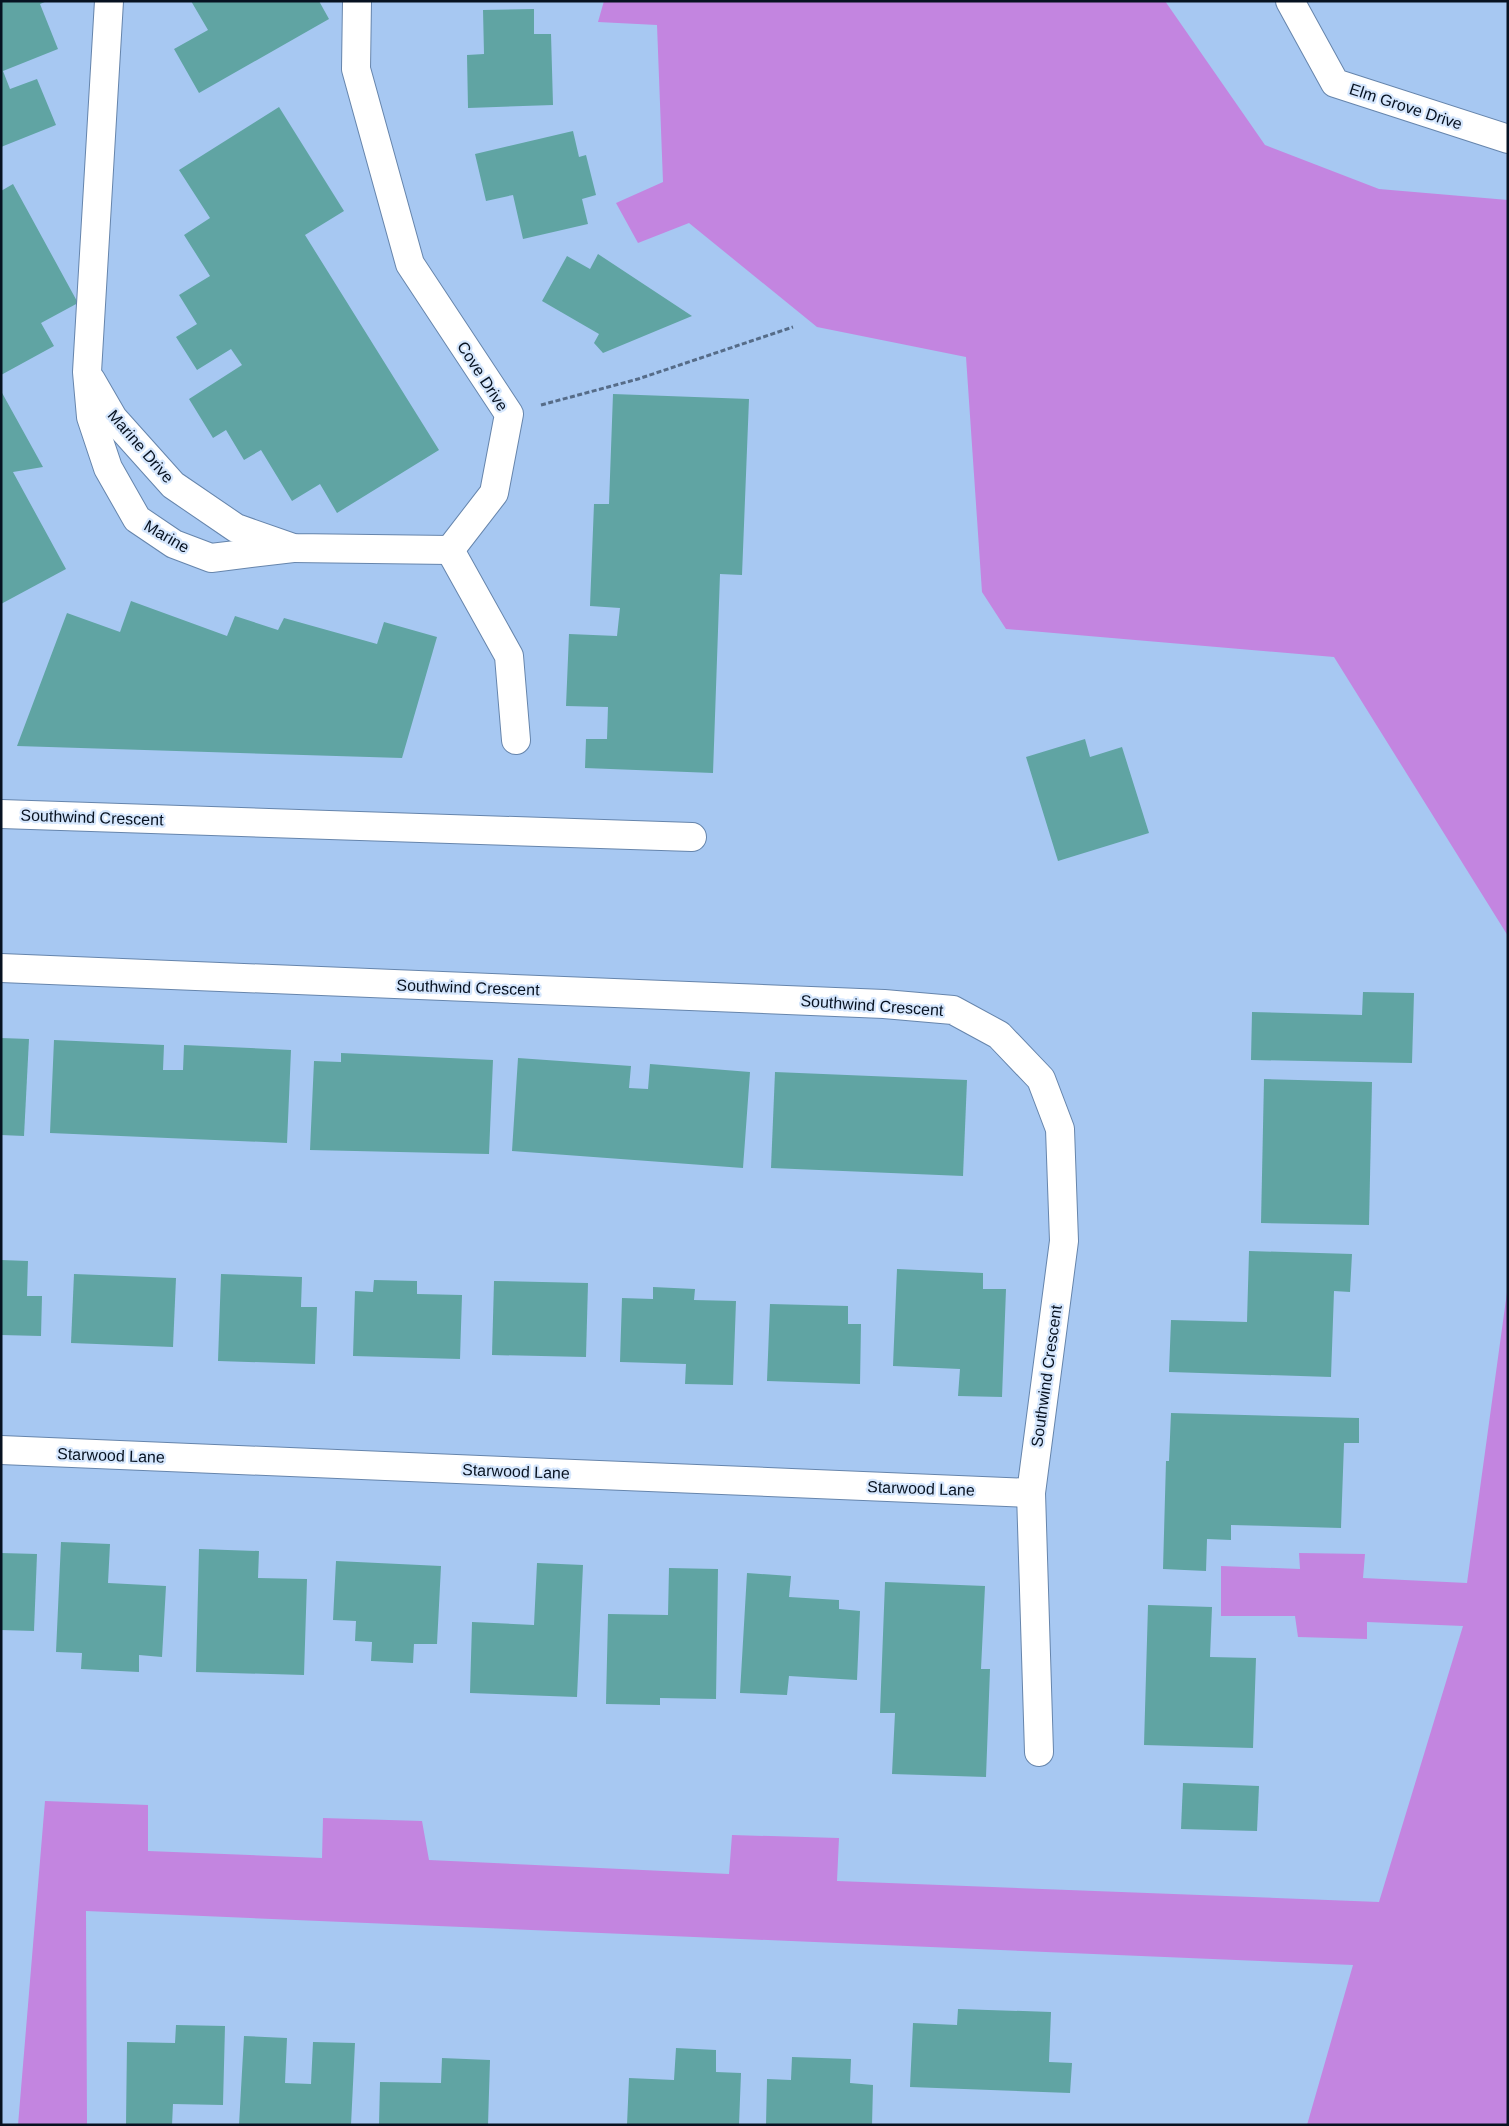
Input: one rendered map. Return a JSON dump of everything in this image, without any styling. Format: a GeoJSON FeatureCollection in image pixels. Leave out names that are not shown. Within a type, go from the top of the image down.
{"type":"FeatureCollection","features":[{"type":"Feature","properties":{"kind":"street"},"geometry":{"type":"LineString","coordinates":[[87,372],[109,1]]}},
{"type":"Feature","properties":{"kind":"street","name":"Cove Drive"},"geometry":{"type":"LineString","coordinates":[[357,1],[356,69],[410,264],[509,414],[494,493],[450,550]]}},
{"type":"Feature","properties":{"kind":"street","name":"Elm Grove Drive"},"geometry":{"type":"LineString","coordinates":[[1290,1],[1335,83],[1508,139]]}},
{"type":"Feature","properties":{"kind":"street","name":"Marine"},"geometry":{"type":"LineString","coordinates":[[87,372],[91,417],[108,468],[137,519],[174,544],[211,558],[293,548]]}},
{"type":"Feature","properties":{"kind":"street","name":"Marine Drive"},"geometry":{"type":"LineString","coordinates":[[87,372],[113,418],[172,485],[236,528],[293,548],[450,550]]}},
{"type":"Feature","properties":{"kind":"street"},"geometry":{"type":"LineString","coordinates":[[450,550],[509,656],[516,740]]}},
{"type":"Feature","properties":{"kind":"street","name":"Southwind Crescent"},"geometry":{"type":"LineString","coordinates":[[1,814],[692,837]]}},
{"type":"Feature","properties":{"kind":"street","name":"Southwind Crescent"},"geometry":{"type":"LineString","coordinates":[[1,968],[884,1004],[953,1010],[999,1035],[1041,1079],[1060,1129],[1064,1241],[1031,1493],[1039,1752]]}},
{"type":"Feature","properties":{"kind":"street","name":"Starwood Lane"},"geometry":{"type":"LineString","coordinates":[[1,1450],[1031,1493]]}},
{"type":"Feature","properties":{"kind":"path"},"geometry":{"type":"LineString","coordinates":[[509,414],[638,379],[793,327]]}},
{"type":"Feature","properties":{"kind":"shaded area"},"geometry":{"type":"Polygon","coordinates":[[[604,1],[1165,1],[1265,145],[1379,189],[1508,200],[1508,936],[1334,657],[1006,629],[982,592],[966,357],[817,327],[689,223],[638,243],[616,203],[663,182],[657,25],[598,22],[604,1]]]}},
{"type":"Feature","properties":{"kind":"shaded area"},"geometry":{"type":"Polygon","coordinates":[[[1508,1285],[1508,2125],[1307,2125],[1353,1965],[86,1911],[87,2125],[18,2125],[45,1801],[148,1805],[148,1851],[322,1858],[323,1818],[422,1821],[429,1860],[729,1874],[732,1835],[839,1838],[837,1881],[1379,1902],[1463,1626],[1367,1622],[1367,1639],[1298,1637],[1295,1616],[1221,1616],[1221,1566],[1300,1569],[1299,1553],[1365,1554],[1363,1578],[1467,1583],[1508,1285]]]}},
{"type":"Feature","properties":{"kind":"building"},"geometry":{"type":"Polygon","coordinates":[[[1,1],[47,1],[40,4],[58,49],[3,71],[10,89],[37,79],[56,125],[1,147],[1,1]]]}},
{"type":"Feature","properties":{"kind":"building"},"geometry":{"type":"Polygon","coordinates":[[[191,1],[319,1],[329,19],[199,93],[174,49],[208,30],[191,1]]]}},
{"type":"Feature","properties":{"kind":"building"},"geometry":{"type":"Polygon","coordinates":[[[534,9],[534,34],[551,34],[553,105],[468,108],[467,55],[484,54],[483,10],[534,9]]]}},
{"type":"Feature","properties":{"kind":"building"},"geometry":{"type":"Polygon","coordinates":[[[279,107],[344,211],[305,235],[439,450],[337,513],[320,484],[292,501],[261,450],[244,460],[226,430],[213,438],[189,399],[242,365],[231,349],[197,370],[176,337],[197,324],[179,295],[210,276],[184,235],[210,218],[179,170],[279,107]]]}},
{"type":"Feature","properties":{"kind":"building"},"geometry":{"type":"Polygon","coordinates":[[[573,131],[579,157],[586,155],[596,195],[582,199],[588,224],[523,239],[513,195],[486,201],[475,154],[573,131]]]}},
{"type":"Feature","properties":{"kind":"building"},"geometry":{"type":"Polygon","coordinates":[[[13,184],[78,303],[41,323],[54,346],[1,375],[1,191],[13,184]]]}},
{"type":"Feature","properties":{"kind":"building"},"geometry":{"type":"Polygon","coordinates":[[[598,254],[692,316],[603,353],[594,343],[599,334],[542,301],[567,256],[590,269],[598,254]]]}},
{"type":"Feature","properties":{"kind":"building"},"geometry":{"type":"Polygon","coordinates":[[[1,391],[43,467],[13,472],[66,569],[1,604],[1,391]]]}},
{"type":"Feature","properties":{"kind":"building"},"geometry":{"type":"Polygon","coordinates":[[[613,394],[749,399],[742,575],[720,574],[713,773],[585,768],[586,739],[607,739],[608,707],[566,706],[569,634],[617,636],[620,608],[590,606],[594,504],[609,504],[613,394]]]}},
{"type":"Feature","properties":{"kind":"building"},"geometry":{"type":"Polygon","coordinates":[[[131,601],[227,636],[235,616],[278,630],[284,618],[377,644],[384,622],[437,637],[402,758],[17,746],[67,613],[120,632],[131,601]]]}},
{"type":"Feature","properties":{"kind":"building"},"geometry":{"type":"Polygon","coordinates":[[[1085,739],[1090,757],[1122,747],[1149,833],[1058,861],[1026,757],[1085,739]]]}},
{"type":"Feature","properties":{"kind":"building"},"geometry":{"type":"Polygon","coordinates":[[[1363,992],[1414,993],[1412,1063],[1251,1060],[1252,1012],[1362,1015],[1363,992]]]}},
{"type":"Feature","properties":{"kind":"building"},"geometry":{"type":"Polygon","coordinates":[[[1,1038],[29,1039],[24,1136],[1,1135],[1,1038]]]}},
{"type":"Feature","properties":{"kind":"building"},"geometry":{"type":"Polygon","coordinates":[[[54,1040],[164,1045],[163,1070],[183,1070],[184,1045],[291,1050],[287,1143],[50,1133],[54,1040]]]}},
{"type":"Feature","properties":{"kind":"building"},"geometry":{"type":"Polygon","coordinates":[[[341,1053],[493,1060],[489,1154],[310,1150],[314,1061],[341,1062],[341,1053]]]}},
{"type":"Feature","properties":{"kind":"building"},"geometry":{"type":"Polygon","coordinates":[[[518,1058],[631,1066],[629,1088],[648,1089],[650,1064],[750,1072],[743,1168],[512,1151],[518,1058]]]}},
{"type":"Feature","properties":{"kind":"building"},"geometry":{"type":"Polygon","coordinates":[[[775,1072],[967,1080],[963,1176],[771,1168],[775,1072]]]}},
{"type":"Feature","properties":{"kind":"building"},"geometry":{"type":"Polygon","coordinates":[[[1264,1079],[1372,1082],[1369,1225],[1261,1223],[1264,1079]]]}},
{"type":"Feature","properties":{"kind":"building"},"geometry":{"type":"Polygon","coordinates":[[[1249,1251],[1352,1254],[1350,1292],[1334,1291],[1331,1377],[1169,1372],[1171,1320],[1247,1322],[1249,1251]]]}},
{"type":"Feature","properties":{"kind":"building"},"geometry":{"type":"Polygon","coordinates":[[[1,1260],[28,1261],[27,1296],[42,1296],[41,1336],[1,1335],[1,1260]]]}},
{"type":"Feature","properties":{"kind":"building"},"geometry":{"type":"Polygon","coordinates":[[[897,1269],[983,1273],[983,1289],[1006,1289],[1002,1397],[958,1396],[960,1369],[893,1366],[897,1269]]]}},
{"type":"Feature","properties":{"kind":"building"},"geometry":{"type":"Polygon","coordinates":[[[74,1274],[176,1278],[173,1347],[71,1343],[74,1274]]]}},
{"type":"Feature","properties":{"kind":"building"},"geometry":{"type":"Polygon","coordinates":[[[221,1274],[302,1277],[301,1307],[317,1307],[315,1364],[218,1361],[221,1274]]]}},
{"type":"Feature","properties":{"kind":"building"},"geometry":{"type":"Polygon","coordinates":[[[374,1280],[417,1281],[417,1294],[462,1295],[460,1359],[353,1356],[355,1291],[373,1292],[374,1280]]]}},
{"type":"Feature","properties":{"kind":"building"},"geometry":{"type":"Polygon","coordinates":[[[494,1281],[588,1283],[586,1357],[492,1355],[494,1281]]]}},
{"type":"Feature","properties":{"kind":"building"},"geometry":{"type":"Polygon","coordinates":[[[653,1287],[695,1289],[694,1300],[736,1301],[733,1385],[685,1384],[686,1364],[620,1362],[622,1298],[653,1299],[653,1287]]]}},
{"type":"Feature","properties":{"kind":"building"},"geometry":{"type":"Polygon","coordinates":[[[770,1304],[848,1306],[848,1324],[861,1324],[860,1384],[767,1381],[770,1304]]]}},
{"type":"Feature","properties":{"kind":"building"},"geometry":{"type":"Polygon","coordinates":[[[1171,1413],[1359,1418],[1359,1443],[1344,1443],[1341,1528],[1231,1525],[1231,1540],[1207,1539],[1206,1571],[1163,1569],[1166,1461],[1169,1461],[1171,1413]]]}},
{"type":"Feature","properties":{"kind":"building"},"geometry":{"type":"Polygon","coordinates":[[[61,1542],[110,1544],[108,1583],[166,1586],[162,1657],[139,1655],[139,1672],[81,1669],[82,1653],[56,1652],[61,1542]]]}},
{"type":"Feature","properties":{"kind":"building"},"geometry":{"type":"Polygon","coordinates":[[[199,1549],[259,1551],[258,1578],[307,1579],[304,1675],[196,1672],[199,1549]]]}},
{"type":"Feature","properties":{"kind":"building"},"geometry":{"type":"Polygon","coordinates":[[[1,1553],[37,1554],[34,1631],[1,1630],[1,1553]]]}},
{"type":"Feature","properties":{"kind":"building"},"geometry":{"type":"Polygon","coordinates":[[[336,1561],[441,1566],[437,1644],[414,1644],[413,1663],[371,1661],[372,1642],[355,1641],[356,1621],[333,1620],[336,1561]]]}},
{"type":"Feature","properties":{"kind":"building"},"geometry":{"type":"Polygon","coordinates":[[[537,1563],[583,1565],[577,1697],[470,1693],[472,1622],[534,1625],[537,1563]]]}},
{"type":"Feature","properties":{"kind":"building"},"geometry":{"type":"Polygon","coordinates":[[[669,1568],[718,1569],[716,1699],[660,1698],[660,1705],[606,1704],[608,1614],[668,1615],[669,1568]]]}},
{"type":"Feature","properties":{"kind":"building"},"geometry":{"type":"Polygon","coordinates":[[[747,1573],[791,1576],[789,1597],[839,1600],[839,1609],[860,1611],[857,1680],[789,1676],[787,1695],[740,1693],[747,1573]]]}},
{"type":"Feature","properties":{"kind":"building"},"geometry":{"type":"Polygon","coordinates":[[[885,1582],[985,1586],[981,1669],[990,1669],[986,1777],[892,1774],[895,1713],[880,1713],[885,1582]]]}},
{"type":"Feature","properties":{"kind":"building"},"geometry":{"type":"Polygon","coordinates":[[[1148,1605],[1212,1607],[1210,1657],[1256,1658],[1253,1748],[1144,1745],[1148,1605]]]}},
{"type":"Feature","properties":{"kind":"building"},"geometry":{"type":"Polygon","coordinates":[[[1183,1783],[1259,1786],[1257,1831],[1181,1829],[1183,1783]]]}},
{"type":"Feature","properties":{"kind":"building"},"geometry":{"type":"Polygon","coordinates":[[[958,2009],[1051,2012],[1049,2062],[1072,2063],[1070,2093],[910,2087],[913,2023],[957,2025],[958,2009]]]}},
{"type":"Feature","properties":{"kind":"building"},"geometry":{"type":"Polygon","coordinates":[[[176,2025],[225,2026],[223,2105],[173,2104],[172,2125],[126,2125],[127,2042],[175,2043],[176,2025]]]}},
{"type":"Feature","properties":{"kind":"building"},"geometry":{"type":"Polygon","coordinates":[[[244,2036],[287,2038],[285,2083],[311,2084],[313,2042],[355,2043],[351,2125],[239,2125],[244,2036]]]}},
{"type":"Feature","properties":{"kind":"building"},"geometry":{"type":"Polygon","coordinates":[[[676,2048],[716,2050],[716,2072],[741,2073],[739,2125],[627,2125],[629,2078],[674,2080],[676,2048]]]}},
{"type":"Feature","properties":{"kind":"building"},"geometry":{"type":"Polygon","coordinates":[[[792,2057],[851,2059],[850,2083],[873,2085],[872,2125],[766,2125],[767,2079],[791,2080],[792,2057]]]}},
{"type":"Feature","properties":{"kind":"building"},"geometry":{"type":"Polygon","coordinates":[[[442,2058],[490,2060],[488,2125],[379,2125],[380,2082],[441,2083],[442,2058]]]}}]}
